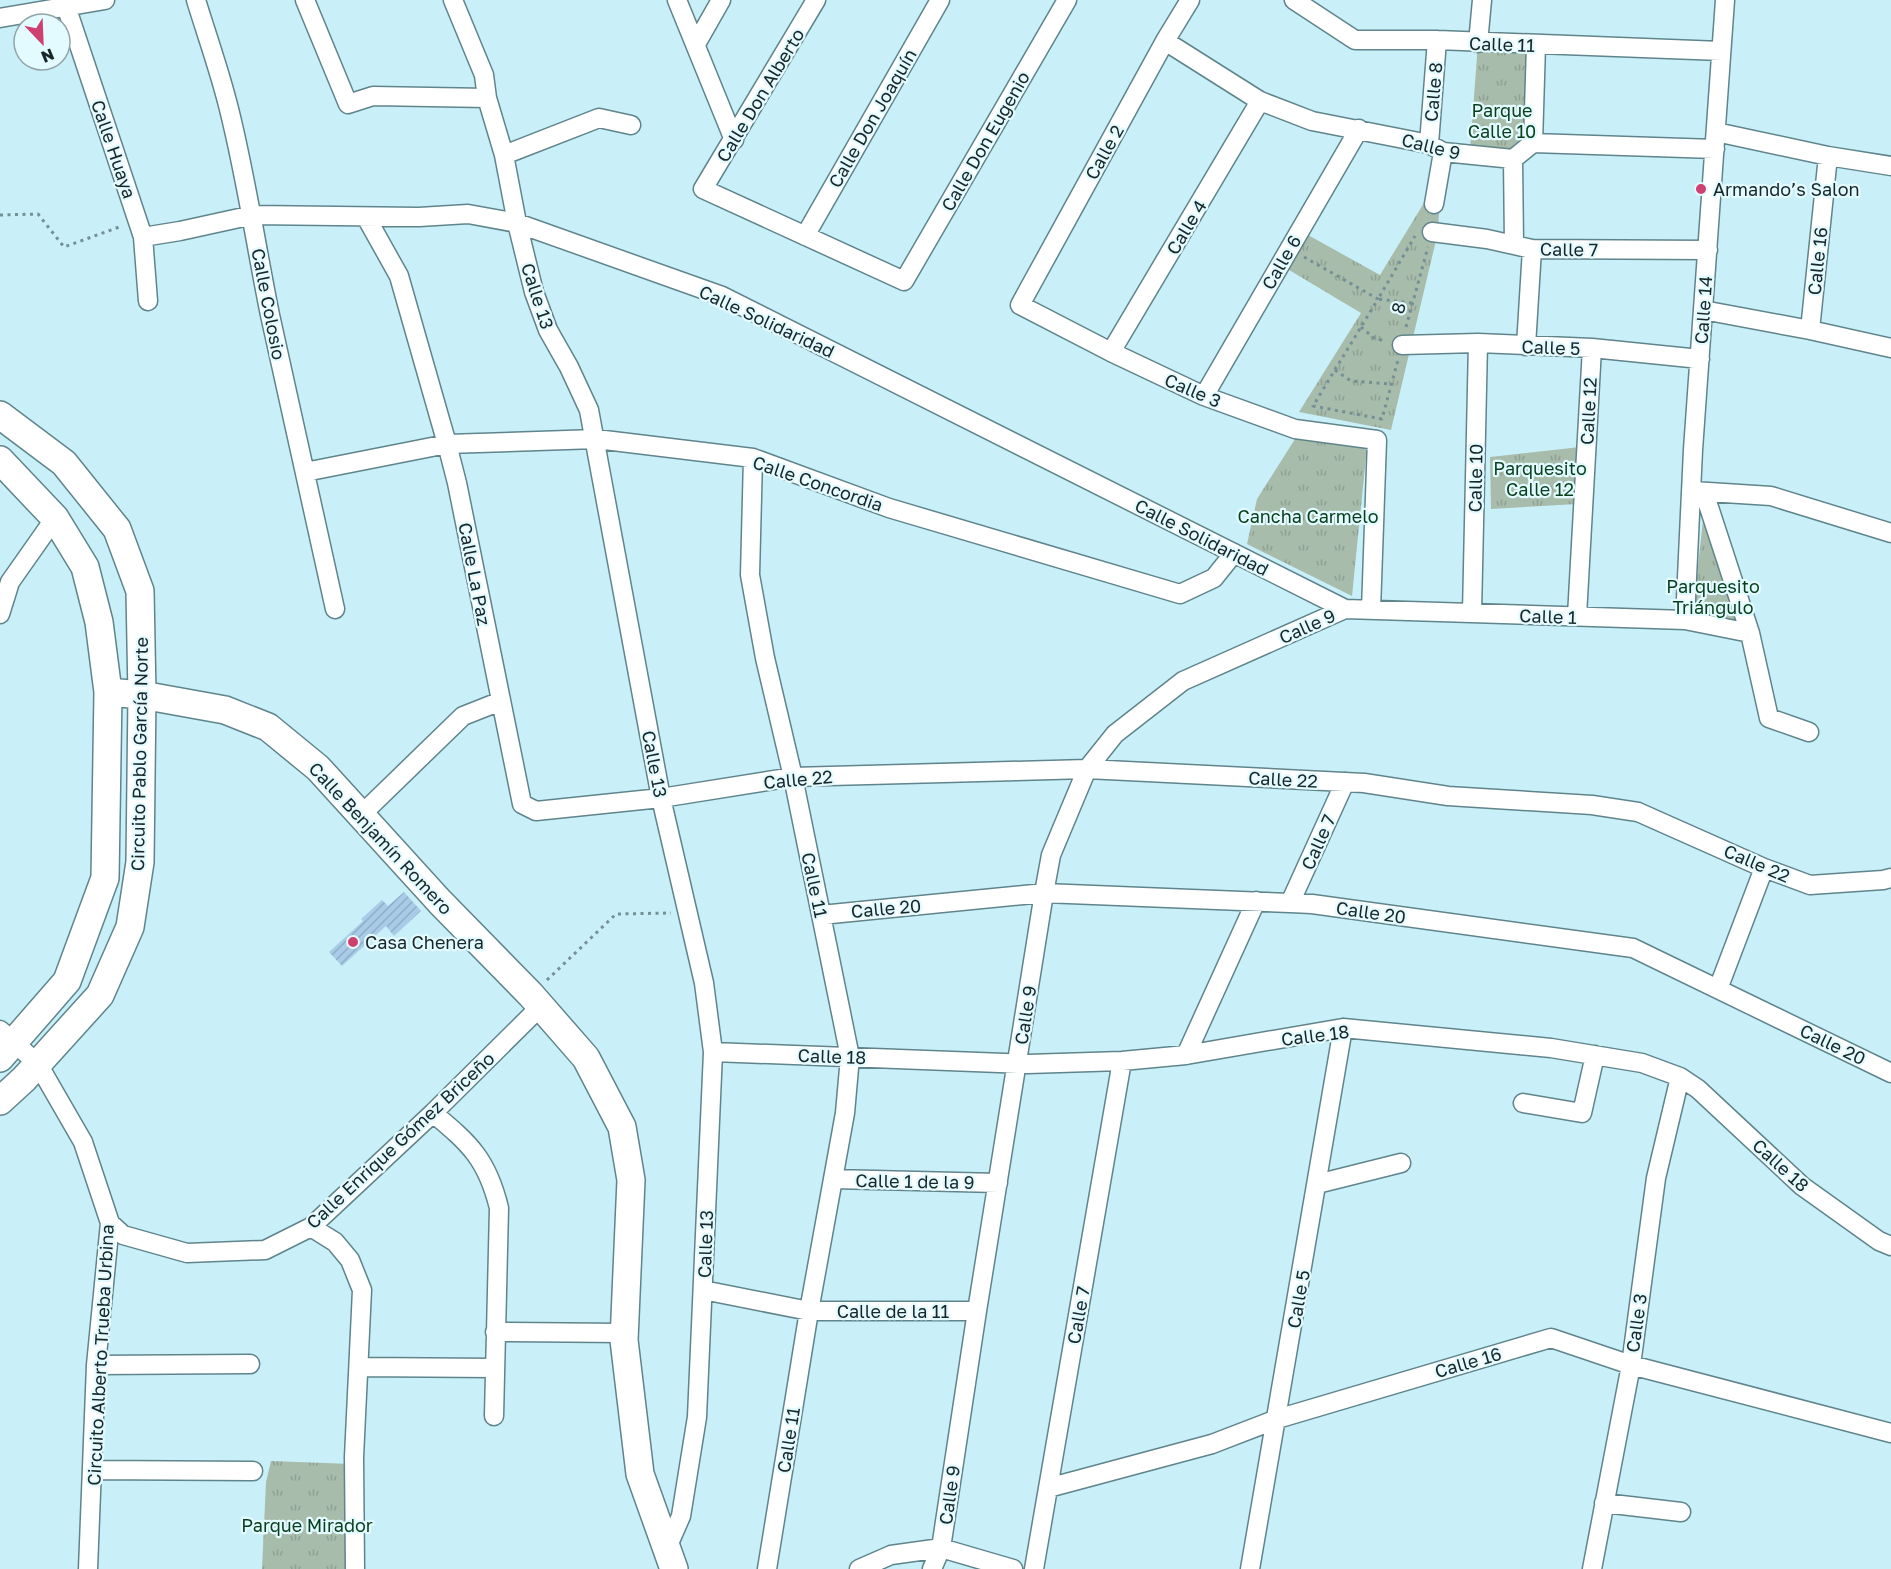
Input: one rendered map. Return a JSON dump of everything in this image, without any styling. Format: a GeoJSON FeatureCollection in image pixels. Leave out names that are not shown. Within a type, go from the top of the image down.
{"type":"FeatureCollection","features":[{"type":"Feature","properties":{"kind":"street"},"geometry":{"type":"LineString","coordinates":[[0,18],[65,4],[105,0]]}},
{"type":"Feature","properties":{"kind":"street","name":"Calle Colosio"},"geometry":{"type":"LineString","coordinates":[[196,0],[229,107],[253,215],[289,406],[306,472],[335,609]]}},
{"type":"Feature","properties":{"kind":"street","name":"Calle 13"},"geometry":{"type":"LineString","coordinates":[[453,0],[484,75],[534,292],[548,330],[570,367],[589,410],[661,798],[704,983],[713,1052],[697,1417],[681,1516],[670,1558]]}},
{"type":"Feature","properties":{"kind":"street"},"geometry":{"type":"LineString","coordinates":[[677,0],[734,140]]}},
{"type":"Feature","properties":{"kind":"street"},"geometry":{"type":"LineString","coordinates":[[696,44],[721,0]]}},
{"type":"Feature","properties":{"kind":"street","name":"Calle Don Alberto"},"geometry":{"type":"LineString","coordinates":[[805,236],[703,189],[816,0]]}},
{"type":"Feature","properties":{"kind":"street","name":"Calle Don Joaquín"},"geometry":{"type":"LineString","coordinates":[[805,236],[940,0]]}},
{"type":"Feature","properties":{"kind":"street","name":"Calle Don Eugenio"},"geometry":{"type":"LineString","coordinates":[[805,236],[904,281],[1066,0]]}},
{"type":"Feature","properties":{"kind":"street","name":"Calle 2"},"geometry":{"type":"LineString","coordinates":[[1020,305],[1165,41],[1190,0]]}},
{"type":"Feature","properties":{"kind":"street","name":"Calle 11"},"geometry":{"type":"LineString","coordinates":[[1294,0],[1356,40],[1437,40],[1722,51]]}},
{"type":"Feature","properties":{"kind":"street"},"geometry":{"type":"LineString","coordinates":[[1478,43],[1482,0]]}},
{"type":"Feature","properties":{"kind":"street","name":"Calle 14"},"geometry":{"type":"LineString","coordinates":[[1684,620],[1698,491],[1700,359],[1725,0]]}},
{"type":"Feature","properties":{"kind":"street"},"geometry":{"type":"LineString","coordinates":[[309,1],[348,104],[373,96],[488,98]]}},
{"type":"Feature","properties":{"kind":"street","name":"Calle Huaya"},"geometry":{"type":"LineString","coordinates":[[65,4],[140,229],[148,301]]}},
{"type":"Feature","properties":{"kind":"street","name":"Calle 8"},"geometry":{"type":"LineString","coordinates":[[1434,204],[1437,40]]}},
{"type":"Feature","properties":{"kind":"street","name":"Calle 9"},"geometry":{"type":"LineString","coordinates":[[1165,41],[1260,101],[1312,121],[1359,129],[1436,148],[1513,159]]}},
{"type":"Feature","properties":{"kind":"street"},"geometry":{"type":"LineString","coordinates":[[1533,143],[1536,45]]}},
{"type":"Feature","properties":{"kind":"street","name":"Calle 4"},"geometry":{"type":"LineString","coordinates":[[1111,352],[1260,101]]}},
{"type":"Feature","properties":{"kind":"street"},"geometry":{"type":"LineString","coordinates":[[504,155],[599,118],[631,125]]}},
{"type":"Feature","properties":{"kind":"street","name":"Calle 6"},"geometry":{"type":"LineString","coordinates":[[1204,396],[1359,129]]}},
{"type":"Feature","properties":{"kind":"street"},"geometry":{"type":"LineString","coordinates":[[1514,245],[1513,159],[1533,143],[1715,140],[1891,166]]}},
{"type":"Feature","properties":{"kind":"street","name":"Calle 16"},"geometry":{"type":"LineString","coordinates":[[1810,330],[1828,156]]}},
{"type":"Feature","properties":{"kind":"street","name":"Calle Solidaridad"},"geometry":{"type":"LineString","coordinates":[[140,229],[180,231],[253,215],[468,214],[517,223],[722,296],[1345,609]]}},
{"type":"Feature","properties":{"kind":"street","name":"Calle La Paz"},"geometry":{"type":"LineString","coordinates":[[366,216],[399,276],[447,444],[457,483],[522,804],[536,811],[661,798]]}},
{"type":"Feature","properties":{"kind":"street","name":"Calle 7"},"geometry":{"type":"LineString","coordinates":[[1425,232],[1487,239],[1532,249],[1708,250]]}},
{"type":"Feature","properties":{"kind":"street"},"geometry":{"type":"LineString","coordinates":[[1526,346],[1532,249]]}},
{"type":"Feature","properties":{"kind":"street","name":"Calle 3"},"geometry":{"type":"LineString","coordinates":[[1020,305],[1204,396],[1295,429],[1377,440],[1371,610]]}},
{"type":"Feature","properties":{"kind":"street"},"geometry":{"type":"LineString","coordinates":[[1703,310],[1891,348]]}},
{"type":"Feature","properties":{"kind":"street","name":"Calle 5"},"geometry":{"type":"LineString","coordinates":[[1402,345],[1478,343],[1592,348],[1700,359]]}},
{"type":"Feature","properties":{"kind":"street","name":"Calle 10"},"geometry":{"type":"LineString","coordinates":[[1472,613],[1478,343]]}},
{"type":"Feature","properties":{"kind":"street","name":"Calle 12"},"geometry":{"type":"LineString","coordinates":[[1577,616],[1592,348]]}},
{"type":"Feature","properties":{"kind":"street","name":"Circuito Pablo García Norte"},"geometry":{"type":"LineString","coordinates":[[0,415],[64,464],[117,529],[140,591],[142,695],[140,862],[130,927],[100,995],[38,1064],[0,1101]]}},
{"type":"Feature","properties":{"kind":"street","name":"Calle Concordia"},"geometry":{"type":"LineString","coordinates":[[306,472],[447,444],[596,440],[753,458],[889,508],[1180,594],[1214,578],[1234,553]]}},
{"type":"Feature","properties":{"kind":"street","name":"Calle 11"},"geometry":{"type":"LineString","coordinates":[[753,458],[750,575],[765,658],[793,777],[850,1057],[845,1113],[809,1311],[767,1569]]}},
{"type":"Feature","properties":{"kind":"street","name":"Circuito Pablo García Norte"},"geometry":{"type":"LineString","coordinates":[[0,460],[55,518],[85,567],[99,622],[108,692],[105,878],[67,981],[5,1043]]}},
{"type":"Feature","properties":{"kind":"street"},"geometry":{"type":"LineString","coordinates":[[1698,491],[1771,496],[1891,533]]}},
{"type":"Feature","properties":{"kind":"street","name":"Calle 14"},"geometry":{"type":"LineString","coordinates":[[1698,491],[1750,633],[1769,718],[1809,732]]}},
{"type":"Feature","properties":{"kind":"street"},"geometry":{"type":"LineString","coordinates":[[0,614],[10,582],[55,518]]}},
{"type":"Feature","properties":{"kind":"street","name":"Calle 9"},"geometry":{"type":"LineString","coordinates":[[932,1569],[941,1548],[1051,855],[1088,769],[1115,734],[1183,681],[1345,609]]}},
{"type":"Feature","properties":{"kind":"street","name":"Calle 1"},"geometry":{"type":"LineString","coordinates":[[1345,609],[1684,620],[1750,633]]}},
{"type":"Feature","properties":{"kind":"street","name":"Calle Benjamín Romero"},"geometry":{"type":"LineString","coordinates":[[108,692],[142,695],[225,710],[268,727],[318,768],[440,902],[536,1000],[586,1058],[622,1127],[631,1180],[624,1333],[640,1474],[670,1558]]}},
{"type":"Feature","properties":{"kind":"street"},"geometry":{"type":"LineString","coordinates":[[362,814],[464,716],[501,701]]}},
{"type":"Feature","properties":{"kind":"street","name":"Calle 22"},"geometry":{"type":"LineString","coordinates":[[661,798],[793,777],[1088,769],[1364,783],[1448,796],[1592,805],[1638,812],[1764,868],[1810,885],[1891,878]]}},
{"type":"Feature","properties":{"kind":"street","name":"Calle 7"},"geometry":{"type":"LineString","coordinates":[[1290,903],[1345,782]]}},
{"type":"Feature","properties":{"kind":"street"},"geometry":{"type":"LineString","coordinates":[[1718,989],[1764,868]]}},
{"type":"Feature","properties":{"kind":"street","name":"Calle 20"},"geometry":{"type":"LineString","coordinates":[[822,915],[1044,893],[1256,901],[1312,904],[1632,948],[1891,1073]]}},
{"type":"Feature","properties":{"kind":"street"},"geometry":{"type":"LineString","coordinates":[[1186,1054],[1256,901]]}},
{"type":"Feature","properties":{"kind":"street","name":"Calle Enrique Gómez Briceño"},"geometry":{"type":"LineString","coordinates":[[110,1223],[123,1234],[187,1253],[265,1250],[311,1227],[433,1113],[536,1000]]}},
{"type":"Feature","properties":{"kind":"street","name":"Calle 5"},"geometry":{"type":"LineString","coordinates":[[1250,1569],[1343,1028]]}},
{"type":"Feature","properties":{"kind":"street","name":"Calle 18"},"geometry":{"type":"LineString","coordinates":[[713,1052],[1017,1064],[1122,1061],[1186,1054],[1343,1028],[1551,1048],[1595,1055],[1642,1063],[1680,1077],[1698,1089],[1802,1186],[1879,1241],[1891,1246]]}},
{"type":"Feature","properties":{"kind":"street","name":"Circuito Alberto Trueba Urbina"},"geometry":{"type":"LineString","coordinates":[[5,1043],[38,1064],[83,1142],[110,1223],[96,1365],[88,1569]]}},
{"type":"Feature","properties":{"kind":"street"},"geometry":{"type":"LineString","coordinates":[[1523,1103],[1582,1113],[1595,1055]]}},
{"type":"Feature","properties":{"kind":"street","name":"Calle 7"},"geometry":{"type":"LineString","coordinates":[[1034,1569],[1122,1061]]}},
{"type":"Feature","properties":{"kind":"street","name":"Calle 3"},"geometry":{"type":"LineString","coordinates":[[1592,1569],[1630,1365],[1656,1178],[1680,1077]]}},
{"type":"Feature","properties":{"kind":"street"},"geometry":{"type":"LineString","coordinates":[[433,1113],[468,1142],[483,1162],[494,1186],[499,1208],[494,1416]]}},
{"type":"Feature","properties":{"kind":"street"},"geometry":{"type":"LineString","coordinates":[[1317,1184],[1401,1163]]}},
{"type":"Feature","properties":{"kind":"street","name":"Calle 1 de la 9"},"geometry":{"type":"LineString","coordinates":[[833,1179],[998,1183]]}},
{"type":"Feature","properties":{"kind":"street"},"geometry":{"type":"LineString","coordinates":[[311,1227],[335,1242],[350,1260],[362,1290],[354,1457],[355,1569]]}},
{"type":"Feature","properties":{"kind":"street"},"geometry":{"type":"LineString","coordinates":[[703,1290],[809,1311]]}},
{"type":"Feature","properties":{"kind":"street","name":"Calle de la 11"},"geometry":{"type":"LineString","coordinates":[[809,1311],[977,1311]]}},
{"type":"Feature","properties":{"kind":"street"},"geometry":{"type":"LineString","coordinates":[[495,1332],[624,1333]]}},
{"type":"Feature","properties":{"kind":"street","name":"Calle 16"},"geometry":{"type":"LineString","coordinates":[[1048,1488],[1212,1444],[1277,1419],[1551,1338],[1630,1365],[1891,1433]]}},
{"type":"Feature","properties":{"kind":"street"},"geometry":{"type":"LineString","coordinates":[[96,1365],[250,1364]]}},
{"type":"Feature","properties":{"kind":"street"},"geometry":{"type":"LineString","coordinates":[[359,1367],[495,1368]]}},
{"type":"Feature","properties":{"kind":"street"},"geometry":{"type":"LineString","coordinates":[[93,1470],[253,1471]]}},
{"type":"Feature","properties":{"kind":"street"},"geometry":{"type":"LineString","coordinates":[[1604,1503],[1681,1512]]}},
{"type":"Feature","properties":{"kind":"street"},"geometry":{"type":"LineString","coordinates":[[859,1569],[891,1555],[941,1548],[1014,1569]]}},
{"type":"Feature","properties":{"kind":"path"},"geometry":{"type":"LineString","coordinates":[[0,215],[38,214],[64,247],[140,229]]}},
{"type":"Feature","properties":{"kind":"path"},"geometry":{"type":"LineString","coordinates":[[1391,384],[1351,381],[1335,370],[1378,299],[1425,232]]}},
{"type":"Feature","properties":{"kind":"path","name":"8"},"geometry":{"type":"LineString","coordinates":[[1335,370],[1313,406],[1382,419],[1413,304],[1425,232]]}},
{"type":"Feature","properties":{"kind":"path"},"geometry":{"type":"LineString","coordinates":[[1289,248],[1378,299],[1413,304]]}},
{"type":"Feature","properties":{"kind":"path"},"geometry":{"type":"LineString","coordinates":[[1361,327],[1374,338],[1402,345]]}},
{"type":"Feature","properties":{"kind":"path"},"geometry":{"type":"LineString","coordinates":[[536,1000],[616,914],[687,912]]}},
{"type":"Feature","properties":{"kind":"green space","name":"Parque Calle 10"},"geometry":{"type":"Polygon","coordinates":[[[1478,43],[1536,45],[1531,152],[1470,150],[1478,43]]]}},
{"type":"Feature","properties":{"kind":"green space"},"geometry":{"type":"Polygon","coordinates":[[[1441,175],[1438,232],[1391,430],[1299,412],[1361,313],[1279,264],[1299,230],[1380,275],[1441,175]]]}},
{"type":"Feature","properties":{"kind":"green space","name":"Cancha Carmelo"},"geometry":{"type":"Polygon","coordinates":[[[1295,439],[1367,447],[1352,596],[1247,544],[1257,499],[1295,439]]]}},
{"type":"Feature","properties":{"kind":"green space","name":"Parquesito Calle 12"},"geometry":{"type":"Polygon","coordinates":[[[1580,447],[1577,504],[1491,509],[1490,457],[1580,447]]]}},
{"type":"Feature","properties":{"kind":"green space","name":"Parquesito Triángulo"},"geometry":{"type":"Polygon","coordinates":[[[1704,511],[1742,624],[1693,612],[1704,511]]]}},
{"type":"Feature","properties":{"kind":"green space","name":"Parque Mirador"},"geometry":{"type":"Polygon","coordinates":[[[271,1461],[351,1464],[350,1569],[262,1569],[266,1482],[271,1461]]]}},
{"type":"Feature","properties":{"kind":"building"},"geometry":{"type":"Polygon","coordinates":[[[404,892],[421,911],[394,936],[386,926],[342,966],[329,952],[382,900],[388,906],[404,892]]]}},
{"type":"Feature","properties":{"kind":"place","name":"Armando’s Salon"},"geometry":{"type":"Point","coordinates":[1701,189]}},
{"type":"Feature","properties":{"kind":"place","name":"Casa Chenera"},"geometry":{"type":"Point","coordinates":[353,942]}}]}
